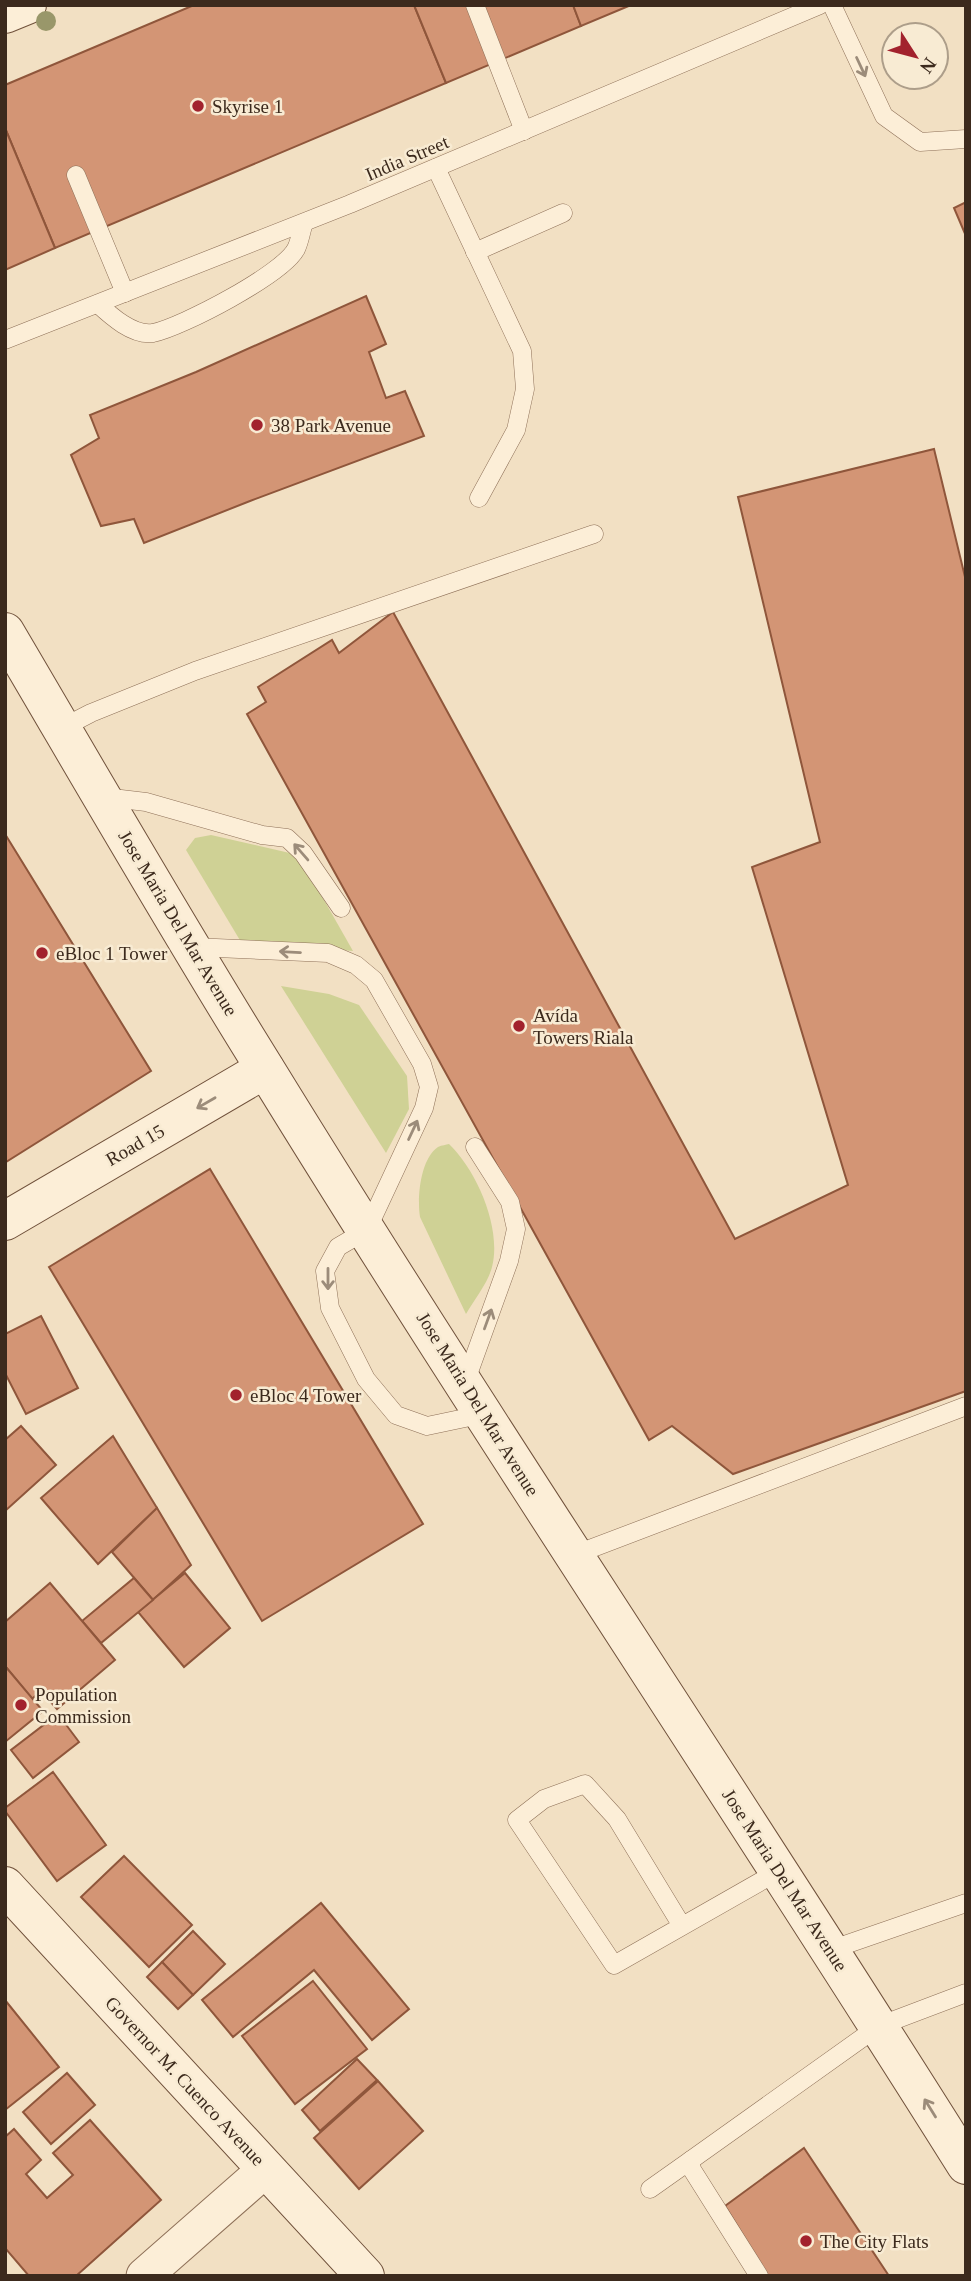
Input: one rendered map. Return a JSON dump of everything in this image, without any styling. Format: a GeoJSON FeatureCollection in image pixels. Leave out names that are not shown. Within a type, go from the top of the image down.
{"type":"FeatureCollection","features":[{"type":"Feature","properties":{"kind":"street"},"geometry":{"type":"LineString","coordinates":[[5,14],[27,5]]}},
{"type":"Feature","properties":{"kind":"street","name":"Jose Maria Del Mar Avenue"},"geometry":{"type":"LineString","coordinates":[[5,632],[265,1069],[966,2165]]}},
{"type":"Feature","properties":{"kind":"street","name":"Road 15"},"geometry":{"type":"LineString","coordinates":[[5,1221],[265,1069]]}},
{"type":"Feature","properties":{"kind":"street","name":"Governor M. Cuenco Avenue"},"geometry":{"type":"LineString","coordinates":[[5,1886],[365,2276]]}},
{"type":"Feature","properties":{"kind":"street"},"geometry":{"type":"LineString","coordinates":[[144,2276],[267,2169]]}},
{"type":"Feature","properties":{"kind":"lane"},"geometry":{"type":"LineString","coordinates":[[475,5],[524,131]]}},
{"type":"Feature","properties":{"kind":"lane","name":"India Street"},"geometry":{"type":"LineString","coordinates":[[5,340],[436,169],[820,5]]}},
{"type":"Feature","properties":{"kind":"lane"},"geometry":{"type":"LineString","coordinates":[[832,5],[884,116],[920,142],[966,139]]}},
{"type":"Feature","properties":{"kind":"lane"},"geometry":{"type":"LineString","coordinates":[[436,169],[522,351],[525,389],[516,430],[478,498]]}},
{"type":"Feature","properties":{"kind":"lane"},"geometry":{"type":"LineString","coordinates":[[76,175],[125,293]]}},
{"type":"Feature","properties":{"kind":"lane"},"geometry":{"type":"LineString","coordinates":[[474,252],[563,213]]}},
{"type":"Feature","properties":{"kind":"lane"},"geometry":{"type":"LineString","coordinates":[[98,304],[120,325],[151,333],[226,302],[270,275],[295,250],[304,223]]}},
{"type":"Feature","properties":{"kind":"lane"},"geometry":{"type":"LineString","coordinates":[[62,728],[91,713],[195,671],[594,534]]}},
{"type":"Feature","properties":{"kind":"lane"},"geometry":{"type":"LineString","coordinates":[[103,797],[146,802],[262,835],[287,838],[303,853],[341,908]]}},
{"type":"Feature","properties":{"kind":"lane"},"geometry":{"type":"LineString","coordinates":[[193,947],[328,953],[356,965],[374,980],[422,1064],[429,1087],[424,1108],[367,1230],[338,1247],[326,1271],[330,1307],[366,1379],[396,1415],[427,1426],[474,1399],[516,1229],[510,1202],[475,1147]]}},
{"type":"Feature","properties":{"kind":"lane"},"geometry":{"type":"LineString","coordinates":[[574,1555],[966,1406]]}},
{"type":"Feature","properties":{"kind":"lane"},"geometry":{"type":"LineString","coordinates":[[682,1926],[617,1819],[585,1784],[544,1799],[517,1820],[614,1965],[779,1871]]}},
{"type":"Feature","properties":{"kind":"lane"},"geometry":{"type":"LineString","coordinates":[[830,1950],[966,1903]]}},
{"type":"Feature","properties":{"kind":"lane"},"geometry":{"type":"LineString","coordinates":[[650,2189],[879,2026],[966,1993]]}},
{"type":"Feature","properties":{"kind":"lane"},"geometry":{"type":"LineString","coordinates":[[691,2160],[691,2168],[759,2276]]}},
{"type":"Feature","properties":{"kind":"green space"},"geometry":{"type":"Polygon","coordinates":[[[211,835],[294,854],[303,863],[353,951],[241,942],[186,850],[195,838],[211,835]]]}},
{"type":"Feature","properties":{"kind":"green space"},"geometry":{"type":"Polygon","coordinates":[[[281,986],[329,994],[359,1005],[407,1076],[409,1109],[386,1153],[281,986]]]}},
{"type":"Feature","properties":{"kind":"green space"},"geometry":{"type":"Polygon","coordinates":[[[449,1144],[478,1184],[493,1235],[494,1252],[490,1273],[466,1314],[420,1217],[419,1209],[421,1180],[427,1160],[438,1147],[449,1144]]]}},
{"type":"Feature","properties":{"kind":"building","name":"Skyrise 1"},"geometry":{"type":"Polygon","coordinates":[[[194,5],[414,5],[446,83],[55,248],[5,128],[5,85],[194,5]]]}},
{"type":"Feature","properties":{"kind":"building"},"geometry":{"type":"Polygon","coordinates":[[[414,5],[573,5],[581,26],[446,83],[414,5]]]}},
{"type":"Feature","properties":{"kind":"building"},"geometry":{"type":"Polygon","coordinates":[[[573,5],[631,5],[581,26],[573,5]]]}},
{"type":"Feature","properties":{"kind":"building"},"geometry":{"type":"Polygon","coordinates":[[[5,128],[55,248],[5,270],[5,128]]]}},
{"type":"Feature","properties":{"kind":"building"},"geometry":{"type":"Polygon","coordinates":[[[966,202],[966,236],[954,208],[966,202]]]}},
{"type":"Feature","properties":{"kind":"building","name":"38 Park Avenue"},"geometry":{"type":"Polygon","coordinates":[[[366,296],[386,344],[369,352],[386,398],[405,391],[424,436],[144,543],[134,519],[101,526],[71,455],[99,438],[90,415],[196,372],[366,296]]]}},
{"type":"Feature","properties":{"kind":"building","name":"Avída Towers Riala"},"geometry":{"type":"Polygon","coordinates":[[[934,449],[966,581],[966,1391],[733,1474],[672,1426],[649,1440],[247,714],[266,702],[258,687],[332,640],[339,653],[393,612],[735,1239],[848,1185],[752,867],[820,842],[738,497],[934,449]]]}},
{"type":"Feature","properties":{"kind":"building","name":"eBloc 1 Tower"},"geometry":{"type":"Polygon","coordinates":[[[5,834],[151,1071],[6,1162],[5,1161],[5,834]]]}},
{"type":"Feature","properties":{"kind":"building","name":"eBloc 4 Tower"},"geometry":{"type":"Polygon","coordinates":[[[210,1169],[423,1524],[262,1621],[49,1267],[210,1169]]]}},
{"type":"Feature","properties":{"kind":"building"},"geometry":{"type":"Polygon","coordinates":[[[41,1316],[78,1388],[26,1414],[5,1373],[5,1334],[41,1316]]]}},
{"type":"Feature","properties":{"kind":"building"},"geometry":{"type":"Polygon","coordinates":[[[21,1426],[56,1465],[5,1511],[5,1440],[21,1426]]]}},
{"type":"Feature","properties":{"kind":"building"},"geometry":{"type":"Polygon","coordinates":[[[113,1436],[157,1508],[98,1564],[41,1498],[113,1436]]]}},
{"type":"Feature","properties":{"kind":"building"},"geometry":{"type":"Polygon","coordinates":[[[157,1508],[191,1565],[153,1600],[112,1552],[157,1508]]]}},
{"type":"Feature","properties":{"kind":"building"},"geometry":{"type":"Polygon","coordinates":[[[185,1573],[230,1628],[184,1667],[138,1612],[185,1573]]]}},
{"type":"Feature","properties":{"kind":"building"},"geometry":{"type":"Polygon","coordinates":[[[134,1578],[153,1600],[101,1643],[82,1621],[134,1578]]]}},
{"type":"Feature","properties":{"kind":"building"},"geometry":{"type":"Polygon","coordinates":[[[50,1583],[115,1660],[57,1709],[41,1691],[32,1699],[5,1666],[5,1622],[50,1583]]]}},
{"type":"Feature","properties":{"kind":"building","name":"Population Commission"},"geometry":{"type":"Polygon","coordinates":[[[5,1666],[43,1711],[5,1742],[5,1666]]]}},
{"type":"Feature","properties":{"kind":"building"},"geometry":{"type":"Polygon","coordinates":[[[58,1714],[79,1742],[33,1778],[11,1750],[58,1714]]]}},
{"type":"Feature","properties":{"kind":"building"},"geometry":{"type":"Polygon","coordinates":[[[53,1772],[106,1845],[57,1881],[5,1811],[5,1808],[53,1772]]]}},
{"type":"Feature","properties":{"kind":"building"},"geometry":{"type":"Polygon","coordinates":[[[124,1856],[192,1925],[149,1967],[81,1897],[124,1856]]]}},
{"type":"Feature","properties":{"kind":"building"},"geometry":{"type":"Polygon","coordinates":[[[321,1903],[409,2009],[372,2040],[314,1970],[233,2037],[202,2000],[321,1903]]]}},
{"type":"Feature","properties":{"kind":"building"},"geometry":{"type":"Polygon","coordinates":[[[193,1931],[225,1964],[193,1995],[162,1962],[193,1931]]]}},
{"type":"Feature","properties":{"kind":"building"},"geometry":{"type":"Polygon","coordinates":[[[162,1962],[193,1995],[178,2009],[147,1977],[162,1962]]]}},
{"type":"Feature","properties":{"kind":"building"},"geometry":{"type":"Polygon","coordinates":[[[313,1981],[367,2049],[295,2104],[242,2036],[313,1981]]]}},
{"type":"Feature","properties":{"kind":"building"},"geometry":{"type":"Polygon","coordinates":[[[5,2000],[59,2067],[5,2110],[5,2000]]]}},
{"type":"Feature","properties":{"kind":"building"},"geometry":{"type":"Polygon","coordinates":[[[357,2059],[377,2080],[320,2131],[302,2110],[357,2059]]]}},
{"type":"Feature","properties":{"kind":"building"},"geometry":{"type":"Polygon","coordinates":[[[67,2073],[95,2105],[51,2144],[23,2112],[67,2073]]]}},
{"type":"Feature","properties":{"kind":"building"},"geometry":{"type":"Polygon","coordinates":[[[378,2081],[423,2131],[359,2189],[314,2138],[378,2081]]]}},
{"type":"Feature","properties":{"kind":"building"},"geometry":{"type":"Polygon","coordinates":[[[90,2120],[161,2200],[76,2276],[29,2276],[5,2248],[5,2137],[14,2129],[41,2160],[26,2174],[47,2198],[73,2175],[53,2153],[90,2120]]]}},
{"type":"Feature","properties":{"kind":"building","name":"The City Flats"},"geometry":{"type":"Polygon","coordinates":[[[804,2148],[889,2276],[768,2276],[725,2206],[804,2148]]]}},
{"type":"Feature","properties":{"kind":"place","name":"Skyrise 1"},"geometry":{"type":"Point","coordinates":[198,106]}},
{"type":"Feature","properties":{"kind":"place","name":"38 Park Avenue"},"geometry":{"type":"Point","coordinates":[257,425]}},
{"type":"Feature","properties":{"kind":"place","name":"eBloc 1 Tower"},"geometry":{"type":"Point","coordinates":[42,953]}},
{"type":"Feature","properties":{"kind":"place","name":"Avída Towers Riala"},"geometry":{"type":"Point","coordinates":[519,1026]}},
{"type":"Feature","properties":{"kind":"place","name":"eBloc 4 Tower"},"geometry":{"type":"Point","coordinates":[236,1395]}},
{"type":"Feature","properties":{"kind":"place","name":"Population Commission"},"geometry":{"type":"Point","coordinates":[21,1705]}},
{"type":"Feature","properties":{"kind":"place","name":"The City Flats"},"geometry":{"type":"Point","coordinates":[806,2241]}}]}
